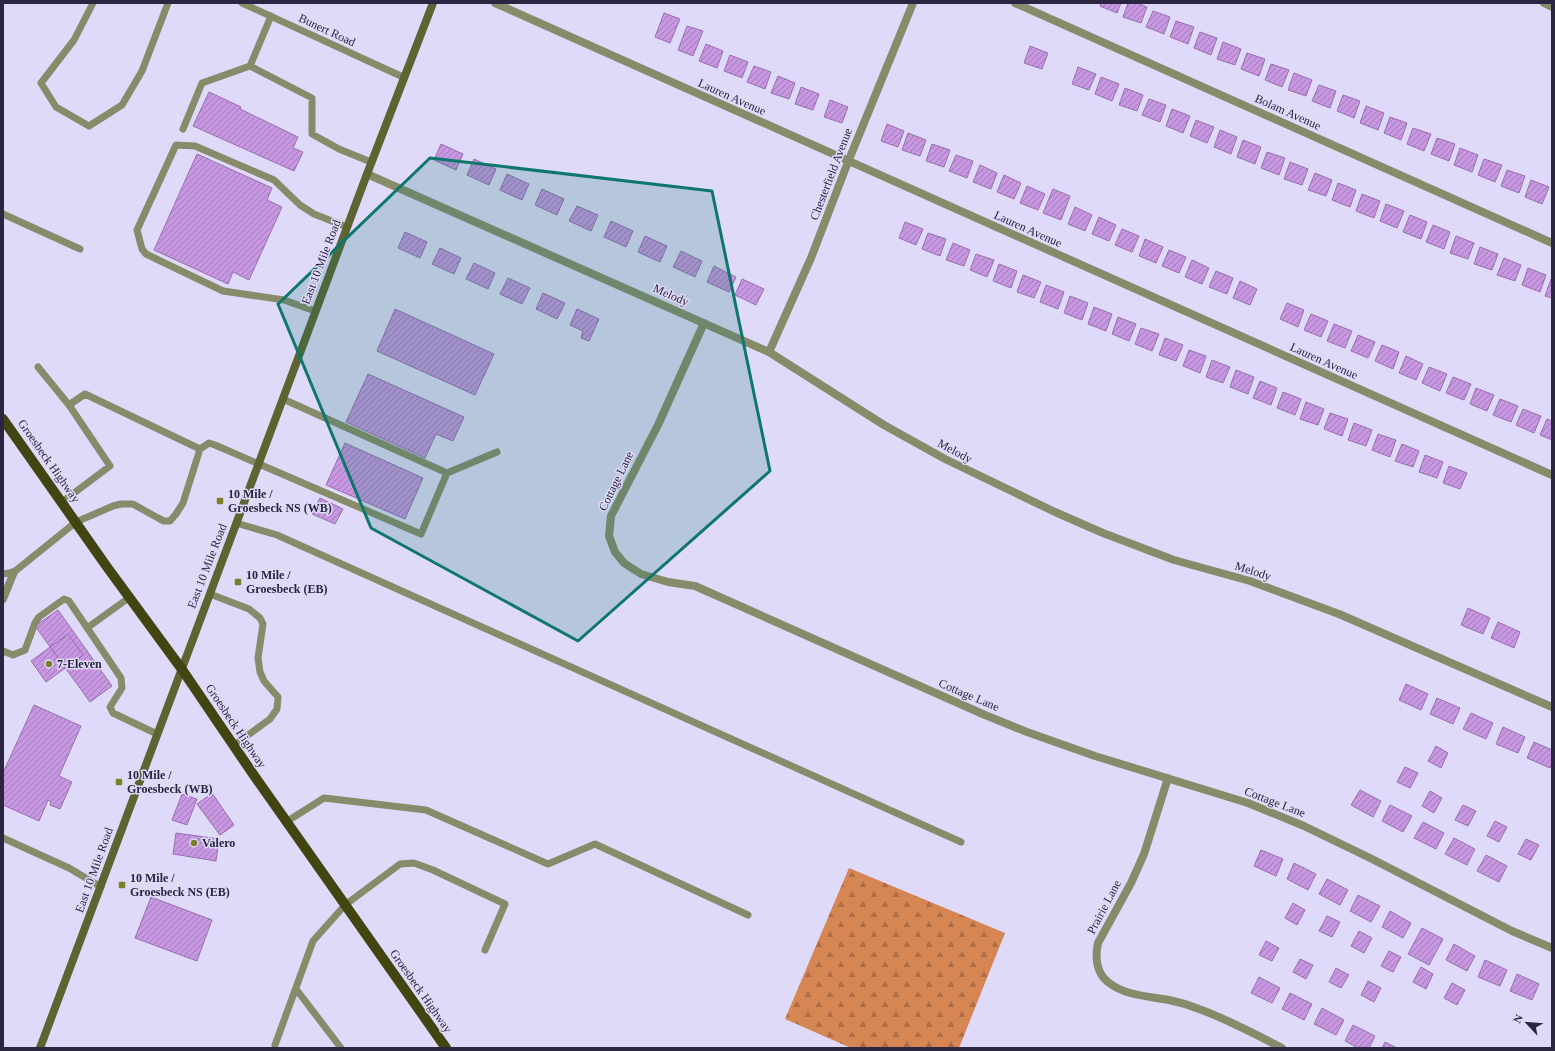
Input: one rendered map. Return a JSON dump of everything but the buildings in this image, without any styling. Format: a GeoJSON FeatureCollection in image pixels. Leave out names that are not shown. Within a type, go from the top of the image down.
{"type":"FeatureCollection","features":[{"type":"Feature","properties":{"kind":"main road","name":"East 10 Mile Road"},"geometry":{"type":"LineString","coordinates":[[40,1048],[371,162],[433,3]]}},
{"type":"Feature","properties":{"kind":"main road","name":"Groesbeck Highway"},"geometry":{"type":"LineString","coordinates":[[3,418],[182,668],[286,822],[446,1048]]}},
{"type":"Feature","properties":{"kind":"street","name":"Lauren Avenue"},"geometry":{"type":"LineString","coordinates":[[495,3],[1552,476]]}},
{"type":"Feature","properties":{"kind":"street","name":"Chesterfield Avenue"},"geometry":{"type":"LineString","coordinates":[[769,352],[812,258],[848,162],[913,3]]}},
{"type":"Feature","properties":{"kind":"street","name":"Bolam Avenue"},"geometry":{"type":"LineString","coordinates":[[1015,3],[1552,243]]}},
{"type":"Feature","properties":{"kind":"street"},"geometry":{"type":"LineString","coordinates":[[1544,3],[1552,7]]}},
{"type":"Feature","properties":{"kind":"street","name":"Melody"},"geometry":{"type":"LineString","coordinates":[[367,174],[769,352],[884,425],[931,452],[985,480],[1055,512],[1102,533],[1174,560],[1250,581],[1339,614],[1552,707]]}},
{"type":"Feature","properties":{"kind":"street","name":"Cottage Lane"},"geometry":{"type":"LineString","coordinates":[[704,323],[658,425],[611,516],[609,536],[615,552],[624,563],[641,574],[668,582],[695,586],[985,715],[1027,732],[1095,756],[1248,803],[1304,826],[1512,931],[1552,948]]}},
{"type":"Feature","properties":{"kind":"street"},"geometry":{"type":"LineString","coordinates":[[3,599],[14,572]]}},
{"type":"Feature","properties":{"kind":"street","name":"Prairie Lane"},"geometry":{"type":"LineString","coordinates":[[1168,778],[1144,854],[1131,883],[1098,943],[1096,953],[1102,975],[1106,981],[1124,992],[1169,1000],[1198,1009],[1282,1048]]}},
{"type":"Feature","properties":{"kind":"lane"},"geometry":{"type":"LineString","coordinates":[[93,3],[74,40],[41,83],[56,107],[89,126],[122,105],[142,71],[168,3]]}},
{"type":"Feature","properties":{"kind":"lane","name":"Bunert Road"},"geometry":{"type":"LineString","coordinates":[[242,3],[403,77]]}},
{"type":"Feature","properties":{"kind":"lane"},"geometry":{"type":"LineString","coordinates":[[250,66],[271,16]]}},
{"type":"Feature","properties":{"kind":"lane"},"geometry":{"type":"LineString","coordinates":[[183,129],[202,83],[250,66],[312,98],[312,134],[339,149],[371,162]]}},
{"type":"Feature","properties":{"kind":"lane"},"geometry":{"type":"LineString","coordinates":[[316,311],[284,300],[224,292],[146,254],[142,249],[137,230],[176,145],[195,146],[274,180],[300,205],[314,214],[347,227]]}},
{"type":"Feature","properties":{"kind":"lane"},"geometry":{"type":"LineString","coordinates":[[3,214],[80,249]]}},
{"type":"Feature","properties":{"kind":"lane"},"geometry":{"type":"LineString","coordinates":[[38,367],[69,405],[110,466],[62,502]]}},
{"type":"Feature","properties":{"kind":"lane"},"geometry":{"type":"LineString","coordinates":[[69,405],[86,394],[200,449]]}},
{"type":"Feature","properties":{"kind":"lane"},"geometry":{"type":"LineString","coordinates":[[283,399],[447,473]]}},
{"type":"Feature","properties":{"kind":"lane"},"geometry":{"type":"LineString","coordinates":[[3,574],[14,572],[76,522],[112,506],[129,503],[164,521],[170,520],[183,503],[200,449],[209,444],[259,462],[421,534],[447,473],[497,452]]}},
{"type":"Feature","properties":{"kind":"lane"},"geometry":{"type":"LineString","coordinates":[[236,523],[277,535],[961,842]]}},
{"type":"Feature","properties":{"kind":"lane"},"geometry":{"type":"LineString","coordinates":[[210,594],[249,609],[260,618],[263,624],[258,658],[260,672],[264,681],[278,698],[277,708],[270,719],[234,746]]}},
{"type":"Feature","properties":{"kind":"lane"},"geometry":{"type":"LineString","coordinates":[[87,628],[130,597]]}},
{"type":"Feature","properties":{"kind":"lane"},"geometry":{"type":"LineString","coordinates":[[3,650],[13,656],[25,650],[35,623],[39,617],[64,599],[69,600],[121,678],[122,688],[110,707],[113,713],[157,734]]}},
{"type":"Feature","properties":{"kind":"lane"},"geometry":{"type":"LineString","coordinates":[[286,822],[324,798],[426,810],[548,864],[595,844],[748,914]]}},
{"type":"Feature","properties":{"kind":"lane"},"geometry":{"type":"LineString","coordinates":[[3,838],[69,868],[101,887]]}},
{"type":"Feature","properties":{"kind":"lane"},"geometry":{"type":"LineString","coordinates":[[275,1045],[313,940],[344,904],[400,864],[414,864],[433,870],[505,904],[485,950]]}},
{"type":"Feature","properties":{"kind":"lane"},"geometry":{"type":"LineString","coordinates":[[296,989],[341,1048]]}},
{"type":"Feature","properties":{"kind":"highlighted area"},"geometry":{"type":"Polygon","coordinates":[[[430,158],[712,191],[770,471],[578,641],[371,528],[278,304],[430,158]]]}},
{"type":"Feature","properties":{"kind":"green space"},"geometry":{"type":"Polygon","coordinates":[[[849,868],[1005,933],[959,1048],[851,1048],[785,1019],[849,868]]]}},
{"type":"Feature","properties":{"kind":"place","name":"10 Mile / Groesbeck NS (WB)"},"geometry":{"type":"Point","coordinates":[220,501]}},
{"type":"Feature","properties":{"kind":"place","name":"10 Mile / Groesbeck (EB)"},"geometry":{"type":"Point","coordinates":[238,582]}},
{"type":"Feature","properties":{"kind":"place","name":"7-Eleven"},"geometry":{"type":"Point","coordinates":[49,664]}},
{"type":"Feature","properties":{"kind":"place","name":"10 Mile / Groesbeck (WB)"},"geometry":{"type":"Point","coordinates":[119,782]}},
{"type":"Feature","properties":{"kind":"place","name":"Valero"},"geometry":{"type":"Point","coordinates":[194,843]}},
{"type":"Feature","properties":{"kind":"place","name":"10 Mile / Groesbeck NS (EB)"},"geometry":{"type":"Point","coordinates":[122,885]}}]}
